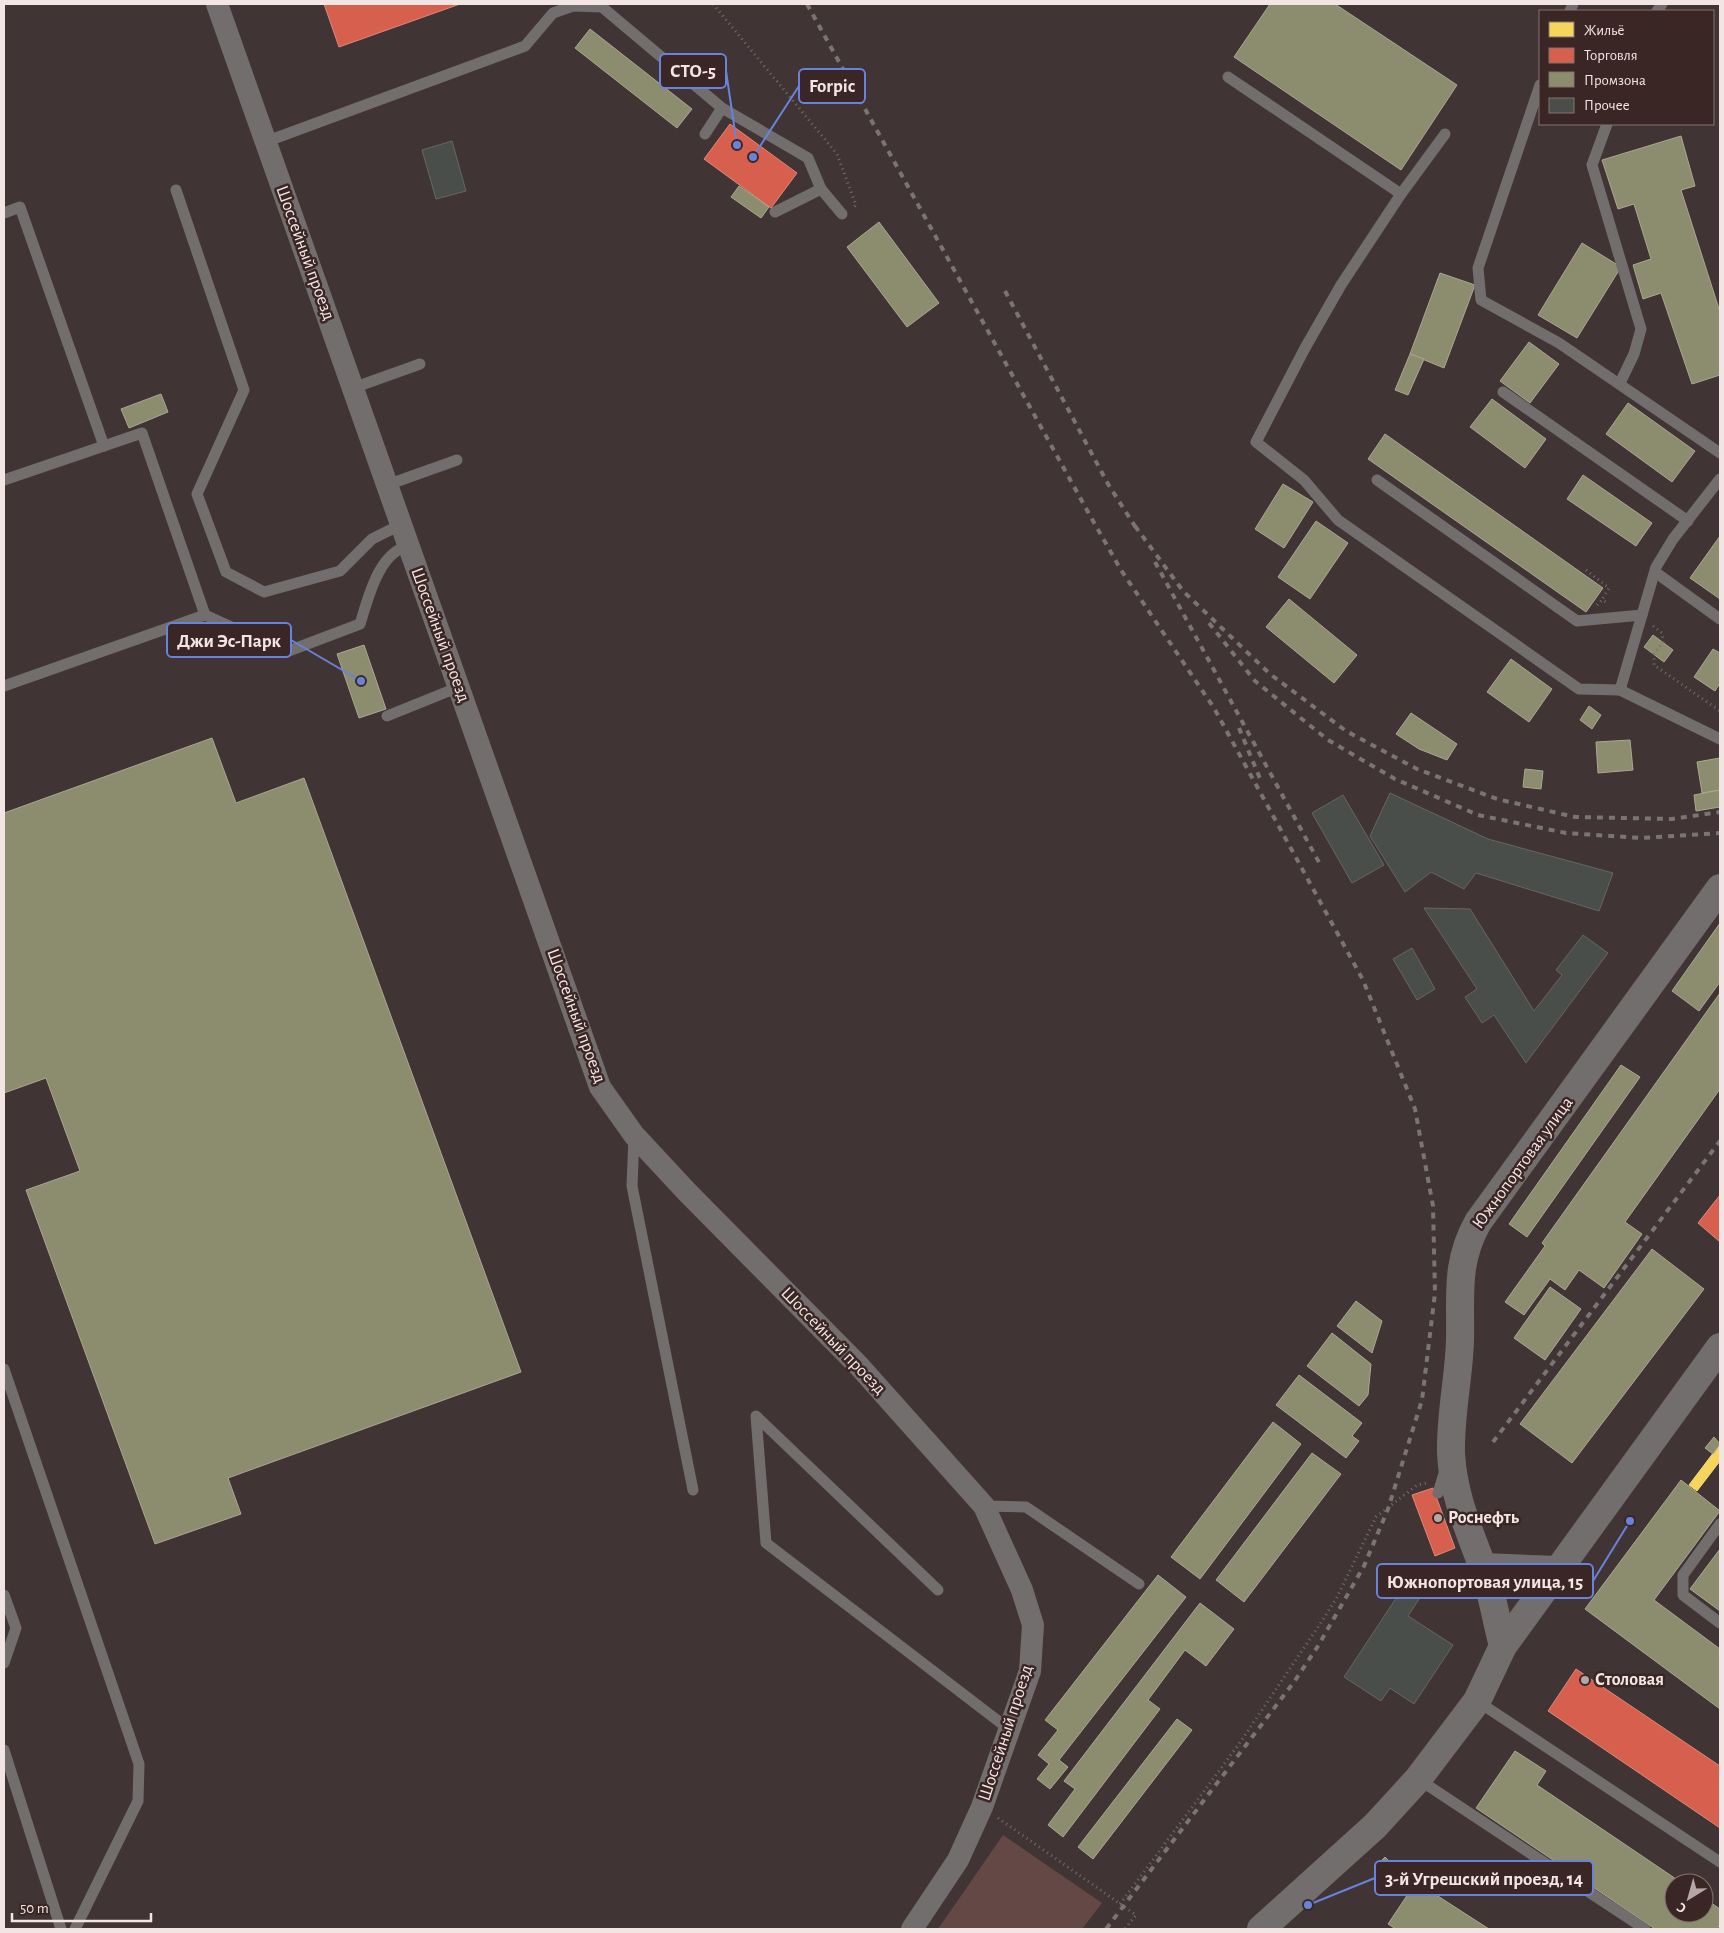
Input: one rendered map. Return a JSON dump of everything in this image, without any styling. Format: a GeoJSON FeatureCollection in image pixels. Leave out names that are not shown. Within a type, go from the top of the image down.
{"type":"FeatureCollection","features":[{"type":"Feature","properties":{"kind":"street","name":"Шоссейный проезд"},"geometry":{"type":"LineString","coordinates":[[217,4],[600,1087],[634,1135],[687,1192],[859,1366],[984,1506],[1022,1590],[1033,1625],[1030,1671],[982,1808],[958,1860],[912,1929]]}},
{"type":"Feature","properties":{"kind":"street","name":"Южнопортовая улица"},"geometry":{"type":"LineString","coordinates":[[1503,1646],[1483,1567],[1466,1528],[1458,1502],[1451,1452],[1460,1342],[1462,1260],[1468,1241],[1478,1222],[1720,888]]}},
{"type":"Feature","properties":{"kind":"street"},"geometry":{"type":"LineString","coordinates":[[1261,1929],[1375,1826],[1418,1779],[1477,1701],[1503,1646],[1720,1347]]}},
{"type":"Feature","properties":{"kind":"street"},"geometry":{"type":"LineString","coordinates":[[1483,1567],[1557,1570]]}},
{"type":"Feature","properties":{"kind":"lane"},"geometry":{"type":"LineString","coordinates":[[265,142],[525,46],[553,12],[573,6],[602,7],[722,108],[808,158],[821,189],[842,214]]}},
{"type":"Feature","properties":{"kind":"lane"},"geometry":{"type":"LineString","coordinates":[[1228,77],[1401,194]]}},
{"type":"Feature","properties":{"kind":"lane"},"geometry":{"type":"LineString","coordinates":[[1539,88],[1478,268],[1481,300],[1559,343],[1720,453]]}},
{"type":"Feature","properties":{"kind":"lane"},"geometry":{"type":"LineString","coordinates":[[705,134],[722,108]]}},
{"type":"Feature","properties":{"kind":"lane"},"geometry":{"type":"LineString","coordinates":[[1607,125],[1592,165],[1641,329],[1634,354],[1620,383]]}},
{"type":"Feature","properties":{"kind":"lane"},"geometry":{"type":"LineString","coordinates":[[1445,134],[1401,194],[1341,285],[1305,348],[1256,442],[1304,480],[1338,520],[1579,689],[1620,690],[1720,739]]}},
{"type":"Feature","properties":{"kind":"lane"},"geometry":{"type":"LineString","coordinates":[[775,212],[821,189]]}},
{"type":"Feature","properties":{"kind":"lane"},"geometry":{"type":"LineString","coordinates":[[4,686],[205,615],[286,652],[360,624],[376,573],[401,548],[404,535],[372,539],[340,571],[264,592],[226,572],[197,494],[244,390],[176,190]]}},
{"type":"Feature","properties":{"kind":"lane"},"geometry":{"type":"LineString","coordinates":[[4,213],[20,208],[104,446]]}},
{"type":"Feature","properties":{"kind":"lane"},"geometry":{"type":"LineString","coordinates":[[353,388],[420,364]]}},
{"type":"Feature","properties":{"kind":"lane"},"geometry":{"type":"LineString","coordinates":[[1503,392],[1688,521]]}},
{"type":"Feature","properties":{"kind":"lane"},"geometry":{"type":"LineString","coordinates":[[4,480],[142,433],[205,615]]}},
{"type":"Feature","properties":{"kind":"lane"},"geometry":{"type":"LineString","coordinates":[[387,484],[457,460]]}},
{"type":"Feature","properties":{"kind":"lane"},"geometry":{"type":"LineString","coordinates":[[1620,690],[1655,572],[1673,539],[1720,479]]}},
{"type":"Feature","properties":{"kind":"lane"},"geometry":{"type":"LineString","coordinates":[[1376,480],[1577,621],[1642,615]]}},
{"type":"Feature","properties":{"kind":"lane"},"geometry":{"type":"LineString","coordinates":[[1655,572],[1720,619]]}},
{"type":"Feature","properties":{"kind":"lane"},"geometry":{"type":"LineString","coordinates":[[387,716],[459,687]]}},
{"type":"Feature","properties":{"kind":"lane"},"geometry":{"type":"LineString","coordinates":[[634,1135],[632,1186],[694,1490]]}},
{"type":"Feature","properties":{"kind":"lane"},"geometry":{"type":"LineString","coordinates":[[4,1368],[139,1764],[138,1801],[75,1929]]}},
{"type":"Feature","properties":{"kind":"lane"},"geometry":{"type":"LineString","coordinates":[[938,1590],[756,1416],[766,1543],[1010,1730]]}},
{"type":"Feature","properties":{"kind":"lane"},"geometry":{"type":"LineString","coordinates":[[1439,1489],[1451,1452]]}},
{"type":"Feature","properties":{"kind":"lane"},"geometry":{"type":"LineString","coordinates":[[984,1506],[1026,1507],[1139,1584]]}},
{"type":"Feature","properties":{"kind":"lane"},"geometry":{"type":"LineString","coordinates":[[1720,1524],[1683,1575],[1683,1595],[1720,1623]]}},
{"type":"Feature","properties":{"kind":"lane"},"geometry":{"type":"LineString","coordinates":[[4,1594],[16,1628],[4,1663]]}},
{"type":"Feature","properties":{"kind":"lane"},"geometry":{"type":"LineString","coordinates":[[1477,1701],[1720,1862]]}},
{"type":"Feature","properties":{"kind":"lane"},"geometry":{"type":"LineString","coordinates":[[4,1750],[61,1929]]}},
{"type":"Feature","properties":{"kind":"lane"},"geometry":{"type":"LineString","coordinates":[[1418,1779],[1644,1929]]}},
{"type":"Feature","properties":{"kind":"path"},"geometry":{"type":"LineString","coordinates":[[713,4],[836,154],[856,205],[842,214]]}},
{"type":"Feature","properties":{"kind":"path"},"geometry":{"type":"LineString","coordinates":[[1586,570],[1610,588],[1592,611]]}},
{"type":"Feature","properties":{"kind":"path"},"geometry":{"type":"LineString","coordinates":[[1602,600],[1610,603]]}},
{"type":"Feature","properties":{"kind":"path"},"geometry":{"type":"LineString","coordinates":[[1642,615],[1662,633],[1663,642],[1654,654],[1654,665],[1720,711]]}},
{"type":"Feature","properties":{"kind":"path"},"geometry":{"type":"LineString","coordinates":[[1120,1904],[1239,1744],[1318,1627],[1336,1599],[1376,1517],[1417,1485],[1428,1482],[1439,1489]]}},
{"type":"Feature","properties":{"kind":"path"},"geometry":{"type":"LineString","coordinates":[[982,1808],[1136,1915],[1125,1929]]}},
{"type":"Feature","properties":{"kind":"shaded area"},"geometry":{"type":"Polygon","coordinates":[[[1003,1835],[1102,1903],[1082,1929],[938,1929],[1003,1835]]]}},
{"type":"Feature","properties":{"kind":"building: Жильё"},"geometry":{"type":"Polygon","coordinates":[[[1720,1444],[1720,1461],[1697,1491],[1689,1485],[1720,1444]]]}},
{"type":"Feature","properties":{"kind":"building: Торговля"},"geometry":{"type":"Polygon","coordinates":[[[324,4],[460,4],[339,47],[324,4]]]}},
{"type":"Feature","properties":{"kind":"building: Торговля"},"geometry":{"type":"Polygon","coordinates":[[[730,124],[797,173],[771,208],[704,159],[730,124]]]}},
{"type":"Feature","properties":{"kind":"building: Торговля"},"geometry":{"type":"Polygon","coordinates":[[[1720,1195],[1720,1242],[1698,1223],[1720,1195]]]}},
{"type":"Feature","properties":{"kind":"building: Торговля"},"geometry":{"type":"Polygon","coordinates":[[[1433,1488],[1455,1548],[1435,1556],[1412,1495],[1433,1488]]]}},
{"type":"Feature","properties":{"kind":"building: Торговля"},"geometry":{"type":"Polygon","coordinates":[[[1576,1669],[1720,1766],[1720,1828],[1548,1711],[1576,1669]]]}},
{"type":"Feature","properties":{"kind":"building: Промзона"},"geometry":{"type":"Polygon","coordinates":[[[1270,4],[1335,4],[1457,85],[1401,170],[1234,57],[1270,4]]]}},
{"type":"Feature","properties":{"kind":"building: Промзона"},"geometry":{"type":"Polygon","coordinates":[[[590,29],[692,109],[677,128],[575,48],[590,29]]]}},
{"type":"Feature","properties":{"kind":"building: Промзона"},"geometry":{"type":"Polygon","coordinates":[[[1681,136],[1695,186],[1681,190],[1720,312],[1720,375],[1692,384],[1661,293],[1643,299],[1633,265],[1651,259],[1634,204],[1618,209],[1602,160],[1681,136]]]}},
{"type":"Feature","properties":{"kind":"building: Промзона"},"geometry":{"type":"Polygon","coordinates":[[[739,186],[769,207],[761,218],[731,197],[739,186]]]}},
{"type":"Feature","properties":{"kind":"building: Промзона"},"geometry":{"type":"Polygon","coordinates":[[[879,222],[939,303],[907,327],[847,247],[879,222]]]}},
{"type":"Feature","properties":{"kind":"building: Промзона"},"geometry":{"type":"Polygon","coordinates":[[[1582,243],[1621,267],[1577,338],[1538,315],[1582,243]]]}},
{"type":"Feature","properties":{"kind":"building: Промзона"},"geometry":{"type":"Polygon","coordinates":[[[1440,273],[1475,285],[1444,368],[1410,354],[1440,273]]]}},
{"type":"Feature","properties":{"kind":"building: Промзона"},"geometry":{"type":"Polygon","coordinates":[[[1529,342],[1559,364],[1530,403],[1500,381],[1529,342]]]}},
{"type":"Feature","properties":{"kind":"building: Промзона"},"geometry":{"type":"Polygon","coordinates":[[[1410,354],[1424,359],[1408,395],[1395,390],[1410,354]]]}},
{"type":"Feature","properties":{"kind":"building: Промзона"},"geometry":{"type":"Polygon","coordinates":[[[161,394],[168,412],[129,428],[121,409],[161,394]]]}},
{"type":"Feature","properties":{"kind":"building: Промзона"},"geometry":{"type":"Polygon","coordinates":[[[1492,399],[1546,439],[1525,468],[1470,427],[1492,399]]]}},
{"type":"Feature","properties":{"kind":"building: Промзона"},"geometry":{"type":"Polygon","coordinates":[[[1628,403],[1695,451],[1672,482],[1606,434],[1628,403]]]}},
{"type":"Feature","properties":{"kind":"building: Промзона"},"geometry":{"type":"Polygon","coordinates":[[[1385,434],[1603,588],[1586,612],[1368,459],[1385,434]]]}},
{"type":"Feature","properties":{"kind":"building: Промзона"},"geometry":{"type":"Polygon","coordinates":[[[1583,475],[1652,523],[1636,546],[1567,499],[1583,475]]]}},
{"type":"Feature","properties":{"kind":"building: Промзона"},"geometry":{"type":"Polygon","coordinates":[[[1283,484],[1313,502],[1284,548],[1255,529],[1283,484]]]}},
{"type":"Feature","properties":{"kind":"building: Промзона"},"geometry":{"type":"Polygon","coordinates":[[[1316,521],[1348,543],[1310,599],[1278,577],[1316,521]]]}},
{"type":"Feature","properties":{"kind":"building: Промзона"},"geometry":{"type":"Polygon","coordinates":[[[1720,536],[1720,599],[1690,578],[1720,536]]]}},
{"type":"Feature","properties":{"kind":"building: Промзона"},"geometry":{"type":"Polygon","coordinates":[[[1289,599],[1357,655],[1334,683],[1266,627],[1289,599]]]}},
{"type":"Feature","properties":{"kind":"building: Промзона"},"geometry":{"type":"Polygon","coordinates":[[[1653,635],[1673,650],[1664,662],[1644,647],[1653,635]]]}},
{"type":"Feature","properties":{"kind":"building: Промзона"},"geometry":{"type":"Polygon","coordinates":[[[364,645],[386,709],[359,718],[337,654],[364,645]]]}},
{"type":"Feature","properties":{"kind":"building: Промзона"},"geometry":{"type":"Polygon","coordinates":[[[1713,649],[1720,653],[1720,683],[1715,691],[1694,677],[1713,649]]]}},
{"type":"Feature","properties":{"kind":"building: Промзона"},"geometry":{"type":"Polygon","coordinates":[[[1511,659],[1552,689],[1529,722],[1487,692],[1511,659]]]}},
{"type":"Feature","properties":{"kind":"building: Промзона"},"geometry":{"type":"Polygon","coordinates":[[[1589,706],[1601,715],[1592,729],[1580,720],[1589,706]]]}},
{"type":"Feature","properties":{"kind":"building: Промзона"},"geometry":{"type":"Polygon","coordinates":[[[1411,713],[1457,744],[1447,760],[1419,749],[1396,734],[1411,713]]]}},
{"type":"Feature","properties":{"kind":"building: Промзона"},"geometry":{"type":"Polygon","coordinates":[[[212,738],[236,803],[304,778],[521,1372],[228,1478],[241,1514],[155,1544],[26,1190],[80,1171],[46,1078],[4,1093],[4,813],[212,738]]]}},
{"type":"Feature","properties":{"kind":"building: Промзона"},"geometry":{"type":"Polygon","coordinates":[[[1630,740],[1633,770],[1598,773],[1596,742],[1630,740]]]}},
{"type":"Feature","properties":{"kind":"building: Промзона"},"geometry":{"type":"Polygon","coordinates":[[[1720,758],[1720,790],[1702,793],[1697,762],[1720,758]]]}},
{"type":"Feature","properties":{"kind":"building: Промзона"},"geometry":{"type":"Polygon","coordinates":[[[1525,769],[1543,771],[1541,789],[1523,787],[1525,769]]]}},
{"type":"Feature","properties":{"kind":"building: Промзона"},"geometry":{"type":"Polygon","coordinates":[[[1720,790],[1720,807],[1696,811],[1694,795],[1720,790]]]}},
{"type":"Feature","properties":{"kind":"building: Промзона"},"geometry":{"type":"Polygon","coordinates":[[[1720,923],[1720,982],[1699,1011],[1672,991],[1720,923]]]}},
{"type":"Feature","properties":{"kind":"building: Промзона"},"geometry":{"type":"Polygon","coordinates":[[[1720,993],[1720,1089],[1625,1222],[1642,1234],[1604,1288],[1579,1270],[1565,1290],[1550,1279],[1524,1315],[1505,1302],[1545,1246],[1542,1243],[1720,993]]]}},
{"type":"Feature","properties":{"kind":"building: Промзона"},"geometry":{"type":"Polygon","coordinates":[[[1621,1065],[1640,1077],[1527,1237],[1509,1224],[1621,1065]]]}},
{"type":"Feature","properties":{"kind":"building: Промзона"},"geometry":{"type":"Polygon","coordinates":[[[1652,1249],[1704,1289],[1572,1463],[1520,1424],[1652,1249]]]}},
{"type":"Feature","properties":{"kind":"building: Промзона"},"geometry":{"type":"Polygon","coordinates":[[[1550,1287],[1581,1309],[1545,1360],[1514,1338],[1550,1287]]]}},
{"type":"Feature","properties":{"kind":"building: Промзона"},"geometry":{"type":"Polygon","coordinates":[[[1356,1301],[1382,1321],[1372,1353],[1337,1326],[1356,1301]]]}},
{"type":"Feature","properties":{"kind":"building: Промзона"},"geometry":{"type":"Polygon","coordinates":[[[1332,1333],[1371,1364],[1368,1395],[1359,1406],[1307,1366],[1332,1333]]]}},
{"type":"Feature","properties":{"kind":"building: Промзона"},"geometry":{"type":"Polygon","coordinates":[[[1299,1375],[1362,1423],[1352,1436],[1359,1441],[1346,1458],[1276,1405],[1299,1375]]]}},
{"type":"Feature","properties":{"kind":"building: Промзона"},"geometry":{"type":"Polygon","coordinates":[[[1273,1422],[1301,1444],[1200,1579],[1171,1557],[1273,1422]]]}},
{"type":"Feature","properties":{"kind":"building: Промзона"},"geometry":{"type":"Polygon","coordinates":[[[1714,1437],[1720,1444],[1713,1454],[1705,1448],[1714,1437]]]}},
{"type":"Feature","properties":{"kind":"building: Промзона"},"geometry":{"type":"Polygon","coordinates":[[[1312,1453],[1341,1474],[1244,1602],[1216,1580],[1312,1453]]]}},
{"type":"Feature","properties":{"kind":"building: Промзона"},"geometry":{"type":"Polygon","coordinates":[[[1681,1480],[1720,1511],[1654,1600],[1720,1649],[1720,1709],[1585,1609],[1681,1480]]]}},
{"type":"Feature","properties":{"kind":"building: Промзона"},"geometry":{"type":"Polygon","coordinates":[[[1720,1549],[1720,1611],[1690,1589],[1720,1549]]]}},
{"type":"Feature","properties":{"kind":"building: Промзона"},"geometry":{"type":"Polygon","coordinates":[[[1158,1575],[1186,1597],[1059,1760],[1068,1767],[1050,1789],[1037,1779],[1049,1764],[1038,1755],[1058,1730],[1045,1720],[1158,1575]]]}},
{"type":"Feature","properties":{"kind":"building: Промзона"},"geometry":{"type":"Polygon","coordinates":[[[1200,1603],[1234,1629],[1206,1666],[1185,1650],[1148,1700],[1160,1709],[1063,1837],[1048,1825],[1075,1789],[1064,1781],[1200,1603]]]}},
{"type":"Feature","properties":{"kind":"building: Промзона"},"geometry":{"type":"Polygon","coordinates":[[[1177,1719],[1192,1730],[1093,1859],[1078,1847],[1177,1719]]]}},
{"type":"Feature","properties":{"kind":"building: Промзона"},"geometry":{"type":"Polygon","coordinates":[[[1515,1751],[1546,1771],[1537,1785],[1667,1873],[1664,1873],[1664,1923],[1714,1923],[1714,1905],[1720,1909],[1720,1924],[1717,1929],[1655,1929],[1476,1808],[1515,1751]]]}},
{"type":"Feature","properties":{"kind":"building: Промзона"},"geometry":{"type":"Polygon","coordinates":[[[1385,1857],[1396,1868],[1388,1877],[1376,1866],[1385,1857]]]}},
{"type":"Feature","properties":{"kind":"building: Промзона"},"geometry":{"type":"Polygon","coordinates":[[[1416,1882],[1489,1929],[1396,1929],[1388,1924],[1416,1882]]]}},
{"type":"Feature","properties":{"kind":"building: Прочее"},"geometry":{"type":"Polygon","coordinates":[[[452,141],[466,191],[436,199],[422,150],[452,141]]]}},
{"type":"Feature","properties":{"kind":"building: Прочее"},"geometry":{"type":"Polygon","coordinates":[[[1390,793],[1488,839],[1613,873],[1599,911],[1476,873],[1464,889],[1431,872],[1405,892],[1370,836],[1390,793]]]}},
{"type":"Feature","properties":{"kind":"building: Прочее"},"geometry":{"type":"Polygon","coordinates":[[[1343,795],[1384,865],[1352,883],[1312,813],[1343,795]]]}},
{"type":"Feature","properties":{"kind":"building: Прочее"},"geometry":{"type":"Polygon","coordinates":[[[1424,908],[1470,909],[1534,1011],[1562,975],[1556,970],[1583,935],[1608,953],[1526,1063],[1494,1015],[1482,1023],[1465,997],[1477,989],[1424,908]]]}},
{"type":"Feature","properties":{"kind":"building: Прочее"},"geometry":{"type":"Polygon","coordinates":[[[1412,948],[1435,989],[1417,1000],[1393,959],[1412,948]]]}},
{"type":"Feature","properties":{"kind":"building: Прочее"},"geometry":{"type":"Polygon","coordinates":[[[1416,1568],[1432,1579],[1408,1616],[1453,1645],[1414,1704],[1390,1688],[1381,1701],[1344,1677],[1416,1568]]]}},
{"type":"Feature","properties":{"kind":"railway"},"geometry":{"type":"LineString","coordinates":[[807,4],[1121,570],[1214,708],[1363,980],[1415,1109],[1433,1206],[1435,1293],[1422,1400],[1388,1509],[1364,1566],[1318,1646],[1294,1682],[1106,1929]]}},
{"type":"Feature","properties":{"kind":"railway"},"geometry":{"type":"LineString","coordinates":[[1005,291],[1108,484],[1138,531]]}},
{"type":"Feature","properties":{"kind":"railway"},"geometry":{"type":"LineString","coordinates":[[1135,526],[1183,591],[1270,674],[1346,731],[1417,769],[1497,799],[1575,817],[1672,819],[1720,812]]}},
{"type":"Feature","properties":{"kind":"railway"},"geometry":{"type":"LineString","coordinates":[[1155,562],[1321,866]]}},
{"type":"Feature","properties":{"kind":"railway"},"geometry":{"type":"LineString","coordinates":[[1209,623],[1255,681],[1328,740],[1395,779],[1478,815],[1566,833],[1641,838],[1720,833]]}},
{"type":"Feature","properties":{"kind":"railway"},"geometry":{"type":"LineString","coordinates":[[1239,728],[1261,781]]}},
{"type":"Feature","properties":{"kind":"railway"},"geometry":{"type":"LineString","coordinates":[[1493,1442],[1720,1141]]}},
{"type":"Feature","properties":{"kind":"place","name":"СТО-5"},"geometry":{"type":"Point","coordinates":[737,145]}},
{"type":"Feature","properties":{"kind":"place","name":"Forpic"},"geometry":{"type":"Point","coordinates":[753,157]}},
{"type":"Feature","properties":{"kind":"place","name":"Джи Эс-Парк"},"geometry":{"type":"Point","coordinates":[361,681]}},
{"type":"Feature","properties":{"kind":"place","name":"Роснефть"},"geometry":{"type":"Point","coordinates":[1438,1518]}},
{"type":"Feature","properties":{"kind":"place","name":"Южнопортовая улица, 15"},"geometry":{"type":"Point","coordinates":[1630,1521]}},
{"type":"Feature","properties":{"kind":"place","name":"Столовая"},"geometry":{"type":"Point","coordinates":[1585,1680]}},
{"type":"Feature","properties":{"kind":"place","name":"3-й Угрешский проезд, 14"},"geometry":{"type":"Point","coordinates":[1308,1905]}}]}
